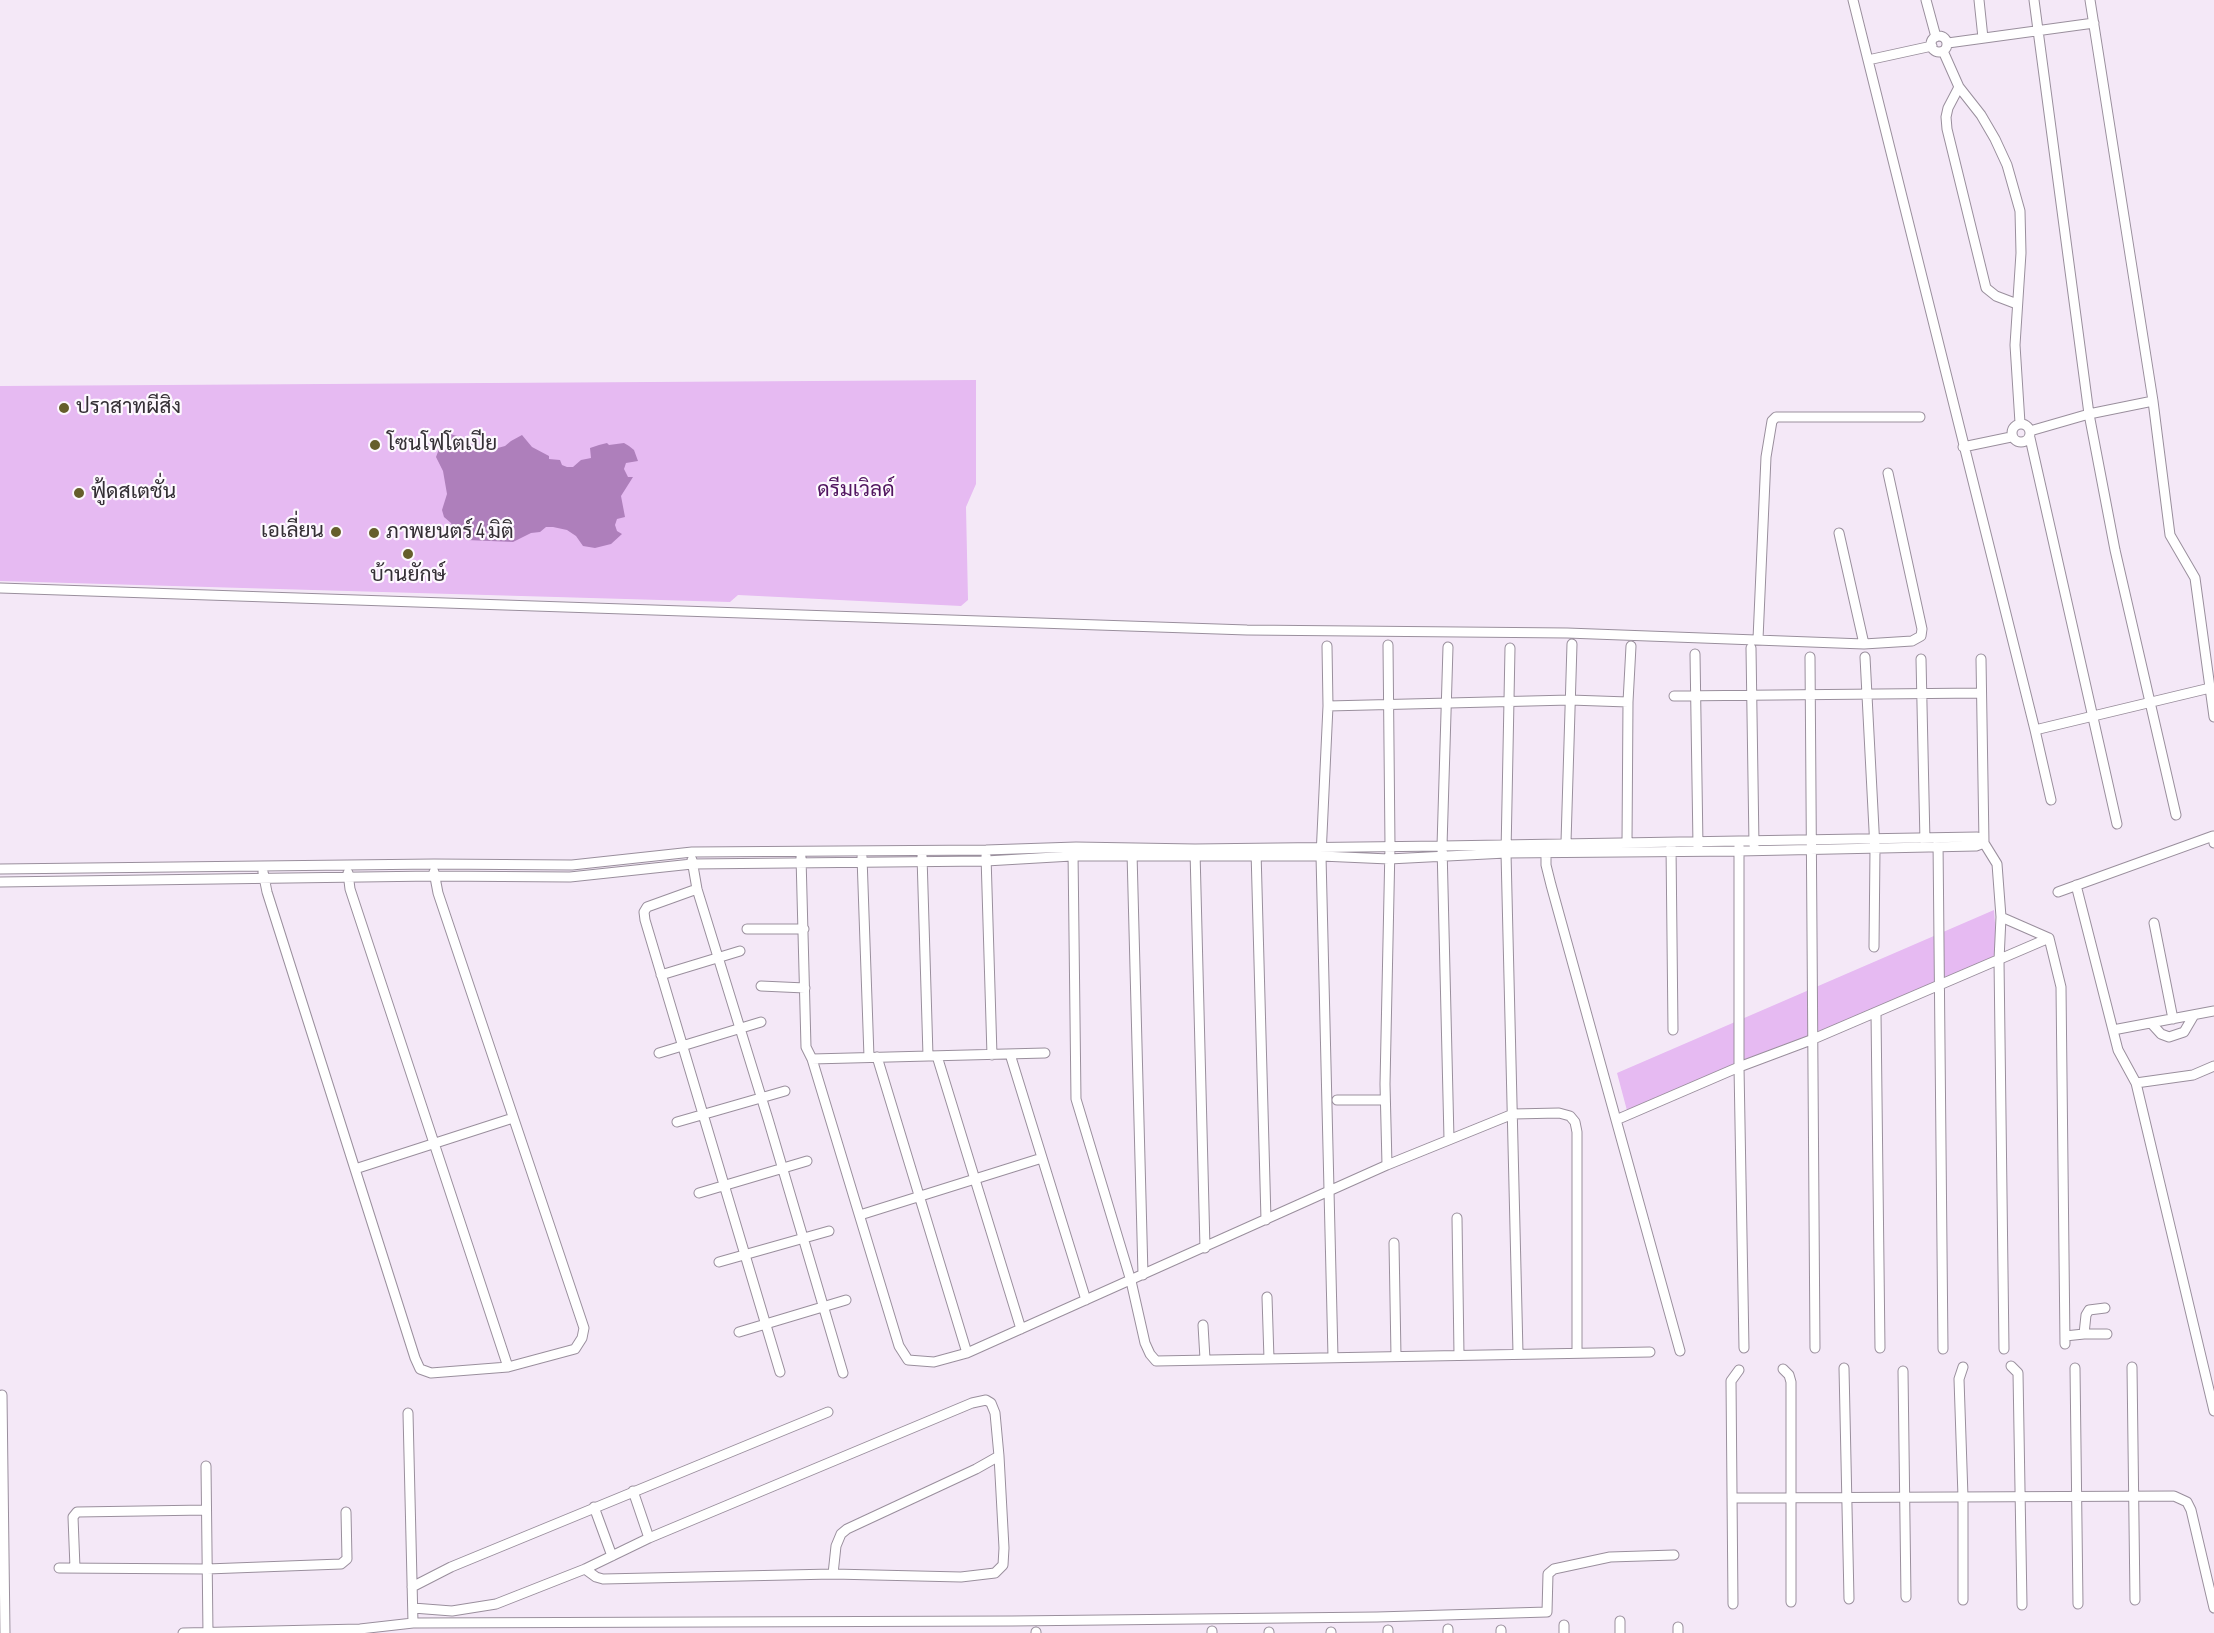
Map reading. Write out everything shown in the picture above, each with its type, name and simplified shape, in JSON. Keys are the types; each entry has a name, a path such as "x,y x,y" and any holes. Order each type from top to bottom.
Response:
{"street":[{"path":"1853,0 2035,730 2050,800"},
{"path":"1926,0 1938,52 1945,47 1983,38 2094,23"},
{"path":"1979,0 1983,38"},
{"path":"2034,0 2089,414 2115,550 2176,815"},
{"path":"2090,0 2153,401 2170,535 2194,578 2214,717"},
{"path":"1868,60 1934,41 1942,36 1959,87 1995,139 2007,165 2016,192 2022,233 2015,345 2020,423"},
{"path":"1959,87 1948,108 1947,129 1986,288 1996,296 2017,304"},
{"path":"2117,824 2030,434 2026,425 2020,423 2014,426 2012,436 2016,442 2024,443 2030,434 2089,414 2153,401"},
{"path":"1758,639 1766,457 1772,421 1776,417 1920,417"},
{"path":"1964,447 2012,436"},
{"path":"0,588 1247,630 1567,633 1864,644 1912,641 1921,636 1922,629 1888,473"},
{"path":"1839,533 1864,644"},
{"path":"1566,842 1572,644"},
{"path":"1387,1165 1385,1100 1390,846 1388,645"},
{"path":"1327,646 1328,706 1321,851 1333,1357"},
{"path":"1627,842 1628,702 1631,646"},
{"path":"1448,647 1443,851 1449,1139"},
{"path":"1510,648 1506,849 1518,1353"},
{"path":"1751,648 1754,845"},
{"path":"1695,654 1698,851"},
{"path":"1810,657 1815,1348"},
{"path":"1865,657 1875,849 1874,946"},
{"path":"1921,659 1925,847"},
{"path":"1981,659 1984,843"},
{"path":"2035,730 2210,688"},
{"path":"1674,696 1981,693"},
{"path":"1328,706 1570,700 1628,702"},
{"path":"1076,835 1074,850 1076,1099 1131,1281 1145,1343 1156,1361 1650,1352"},
{"path":"1938,836 1943,1349"},
{"path":"1546,848 1566,842 1698,840 1739,841 1754,845 1938,836 1977,837 1984,843 1997,864 2001,917 1999,960 2004,1349"},
{"path":"2058,892 2213,836 2214,843"},
{"path":"1672,841 1673,1030"},
{"path":"1739,841 1739,1067 1744,1348"},
{"path":"1811,844 1875,849 1976,846 1984,843"},
{"path":"0,869 434,864 572,865 692,852 1074,850 1195,853 1321,851 1390,846 1443,851 1546,848 1671,852 1739,851 1754,845"},
{"path":"1546,848 1546,866 1551,885 1680,1351"},
{"path":"922,850 933,1056 975,1179 1021,1329"},
{"path":"986,850 992,1055"},
{"path":"0,882 434,876 570,877 692,864 986,861 1074,850"},
{"path":"862,851 873,1057 967,1353"},
{"path":"1321,851 1389,860 1443,851"},
{"path":"692,852 697,889 783,1167 843,1373"},
{"path":"801,852 806,1047 812,1059 903,1354 908,1360 934,1362 967,1353 1387,1165 1513,1114 1559,1113 1570,1116 1575,1122 1577,1132 1577,1352"},
{"path":"1132,852 1143,1275"},
{"path":"1256,852 1266,1220"},
{"path":"1195,853 1205,1248"},
{"path":"262,866 355,1169 420,1369 431,1373 508,1367 575,1349 582,1338 584,1328 438,893 434,864"},
{"path":"348,865 350,889 508,1367"},
{"path":"188,867 188,879"},
{"path":"2076,885 2118,1050 2136,1083 2214,1411"},
{"path":"697,889 647,908 644,912 645,920 780,1372"},
{"path":"2001,917 2049,938"},
{"path":"2154,923 2173,1019"},
{"path":"747,929 804,929"},
{"path":"1616,1119 1739,1067 1811,1040 2049,938"},
{"path":"2049,938 2061,987 2065,1340 2084,1334 2107,1334"},
{"path":"661,975 740,951"},
{"path":"761,986 805,988"},
{"path":"2113,1030 2214,1011"},
{"path":"1876,1012 1880,1348"},
{"path":"2151,1023 2161,1034 2169,1037 2184,1032 2194,1015"},
{"path":"659,1053 760,1022"},
{"path":"812,1059 1045,1053"},
{"path":"1010,1054 1086,1300"},
{"path":"2136,1083 2193,1075 2214,1066"},
{"path":"677,1122 785,1091"},
{"path":"1337,1101 1385,1100"},
{"path":"355,1169 513,1118"},
{"path":"860,1215 1042,1158"},
{"path":"699,1193 807,1161"},
{"path":"1456,1218 1459,1355"},
{"path":"719,1262 829,1231"},
{"path":"1394,1242 1396,1356"},
{"path":"1267,1297 1269,1359"},
{"path":"739,1332 846,1300"},
{"path":"2084,1334 2086,1315 2089,1310 2105,1308"},
{"path":"1203,1325 1205,1359"},
{"path":"2011,1366 2018,1373 2022,1605"},
{"path":"1963,1367 1959,1379 1963,1497 1963,1600"},
{"path":"2132,1367 2135,1600"},
{"path":"1844,1368 1849,1599"},
{"path":"2075,1368 2078,1604"},
{"path":"1783,1369 1789,1375 1791,1382 1791,1602"},
{"path":"1733,1604 1731,1381 1738,1370"},
{"path":"1904,1371 1905,1597"},
{"path":"2,1395 5,1633"},
{"path":"413,1608 452,1611 496,1604 585,1569 649,1538 978,1401 986,1400 991,1403 995,1413 1004,1548 1003,1565 995,1572 961,1577 833,1574 603,1579 585,1569"},
{"path":"412,1587 451,1567 828,1412"},
{"path":"408,1413 413,1623"},
{"path":"833,1574 836,1546 841,1534 847,1529 999,1456"},
{"path":"206,1466 208,1633"},
{"path":"633,1491 649,1538"},
{"path":"1732,1498 2175,1496 2187,1502 2191,1510 2214,1608"},
{"path":"594,1507 612,1557"},
{"path":"75,1568 73,1517 77,1512 206,1510"},
{"path":"58,1568 207,1569 341,1564 347,1558 346,1512"},
{"path":"183,1633 360,1629 413,1623 1012,1621 1377,1617 1547,1612 1548,1574 1554,1569 1610,1557 1674,1555"},
{"path":"1620,1621 1620,1633"}],"green space":[{"name":"ดรีมเวิลด์","path":"976,380 976,484 966,507 968,600 961,606 738,595 730,602 0,581 0,386"},
{"path":"1994,910 1998,964 1629,1118 1617,1073"}],"shaded area":[{"path":"450,434 457,436 465,443 494,449 505,446 522,435 532,447 549,456 549,459 560,460 562,465 567,467 573,467 581,460 591,458 590,448 607,443 609,445 624,443 634,450 638,461 626,463 624,469 628,477 633,477 621,496 625,517 617,519 615,525 617,531 622,534 611,544 595,548 583,546 576,536 567,530 553,527 546,527 540,532 531,533 513,542 467,540 454,533 451,523 444,517 442,510 447,494 443,471 436,457 442,441"}],"place":[{"name":"ปราสาทผีสิง","path":"64,408"},
{"name":"โซนโฟโตเปีย","path":"375,445"},
{"name":"ฟู้ดสเตชั่น","path":"79,493"},
{"name":"เอเลี่ยน","path":"336,532"},
{"name":"ภาพยนตร์ 4 มิติ","path":"374,533"},
{"name":"บ้านยักษ์","path":"408,554"}]}
